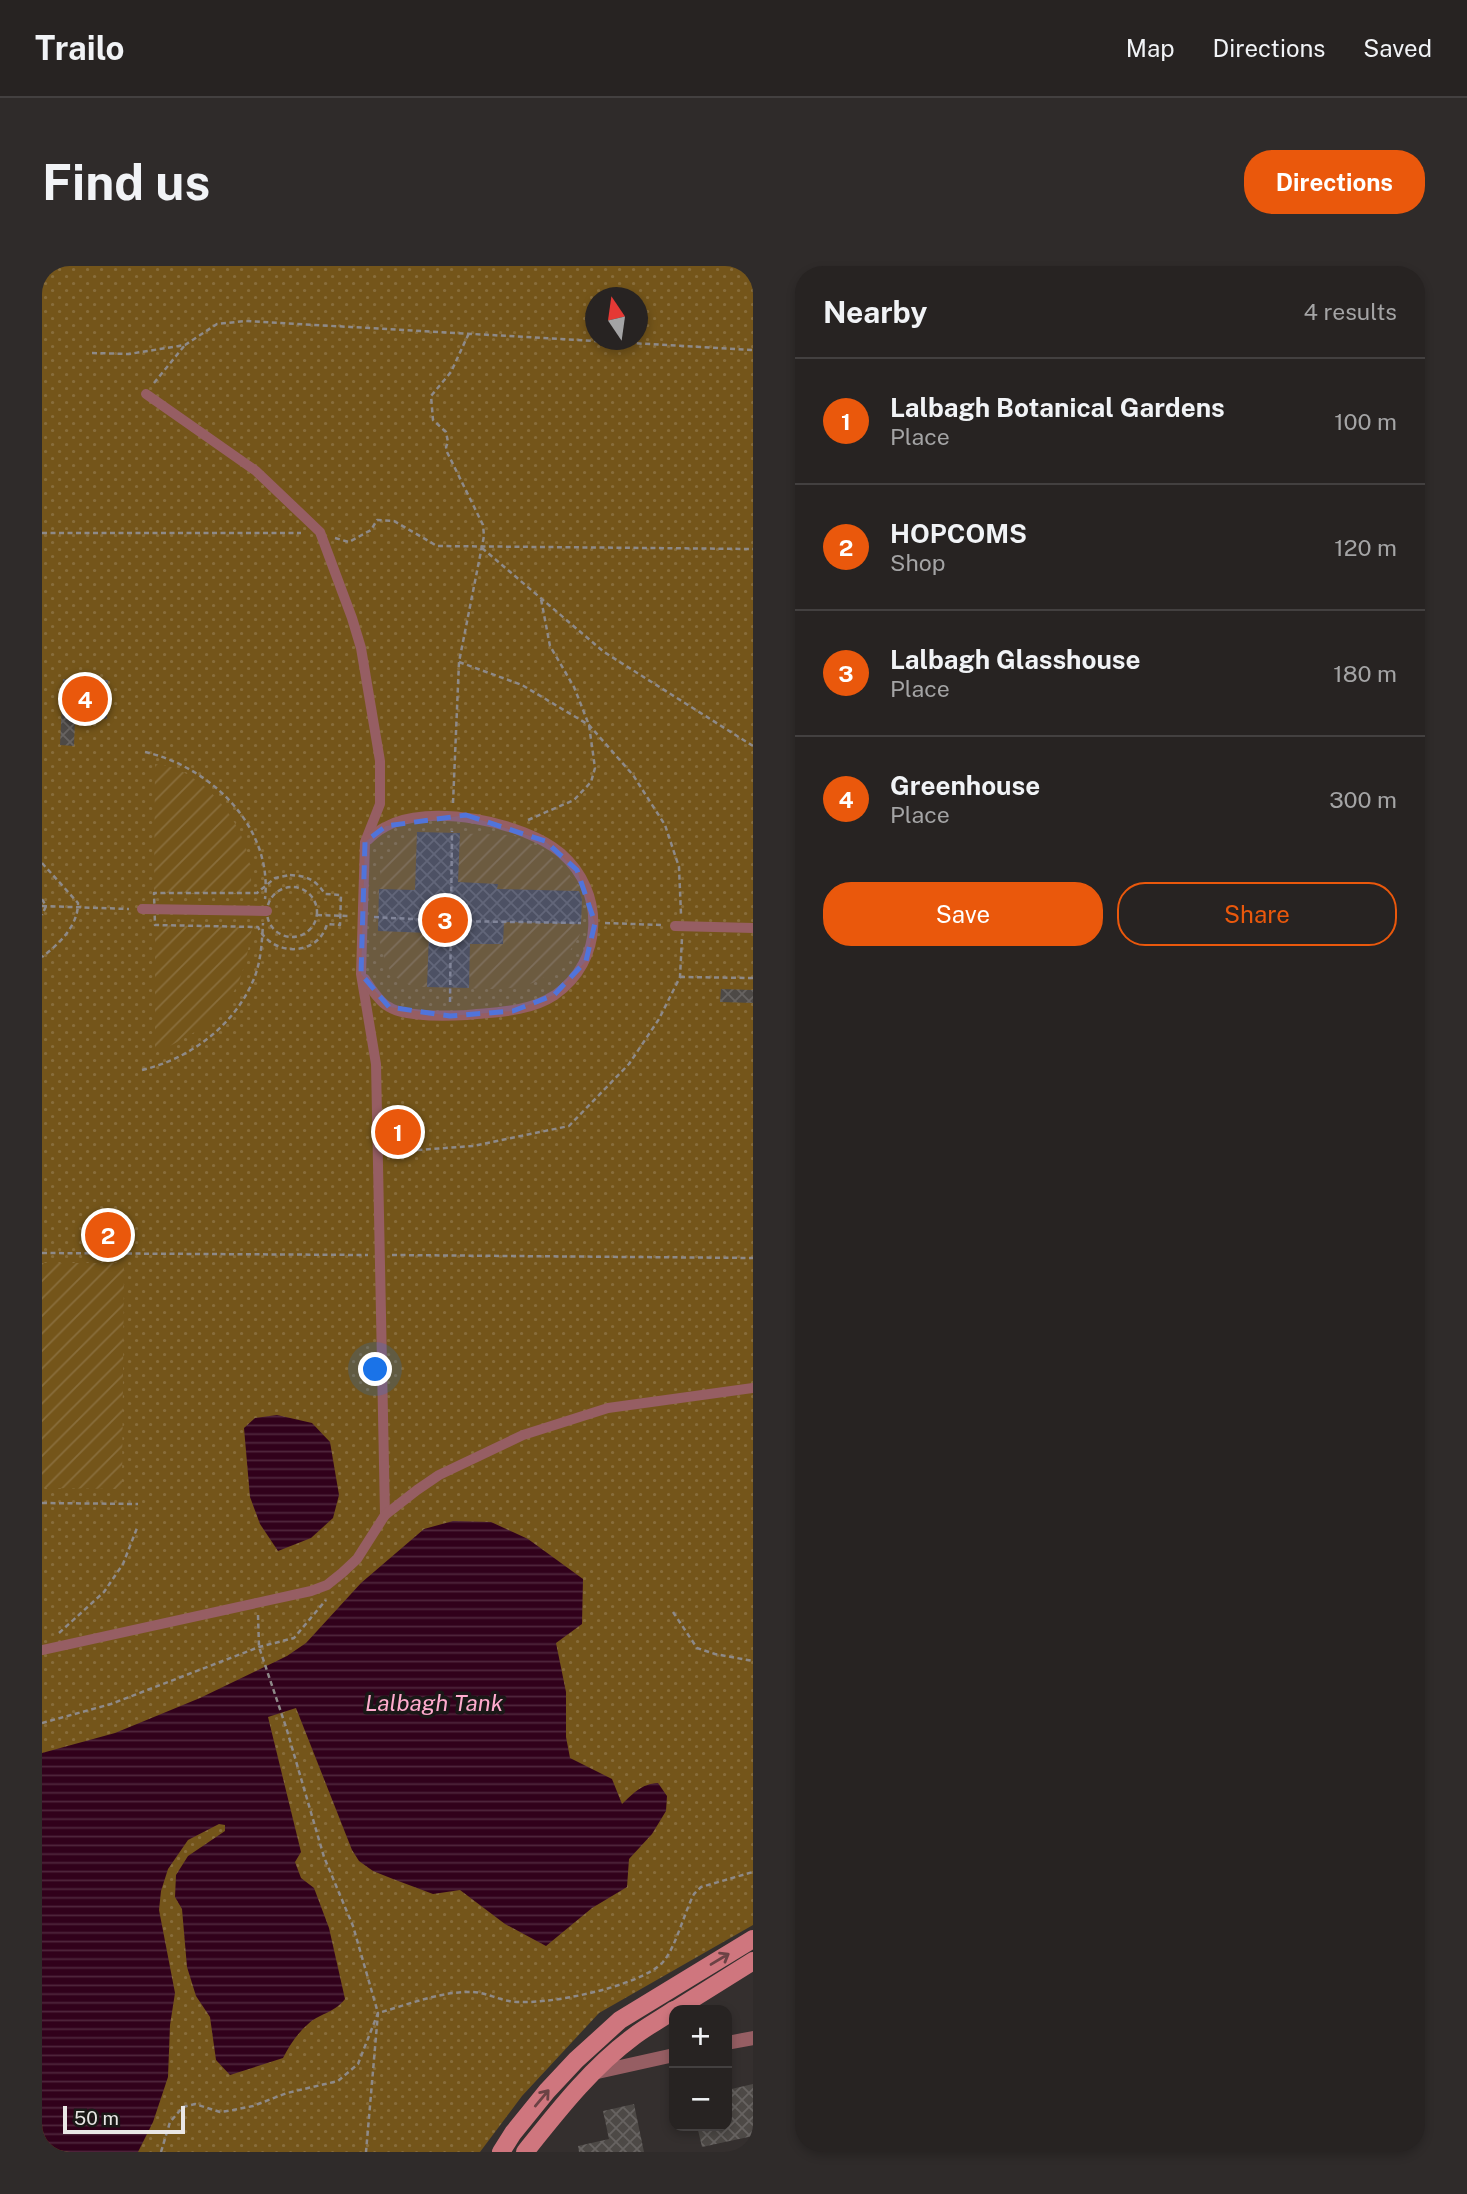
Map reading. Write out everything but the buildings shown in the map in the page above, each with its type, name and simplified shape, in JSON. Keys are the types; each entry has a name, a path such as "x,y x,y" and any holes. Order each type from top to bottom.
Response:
{"main road":[{"path":"500,2152 547,2091 611,2028 753,1939"},
{"path":"682,2005 753,1961"},
{"path":"525,2152 593,2073 634,2036 669,2013"}],"street":[{"path":"146,394 256,471 320,532 358,638 374,715 380,761 380,804 365,842 361,974 376,1064 386,1515"},
{"path":"361,974 373,992 389,1007 415,1014 450,1016 513,1011 554,995 573,979 586,961 595,923 589,895 577,870 545,841 508,827 466,815 410,819 386,826 365,842"},
{"path":"142,909 265,911"},
{"path":"675,926 753,928"},
{"path":"42,1650 311,1591 327,1585 342,1573 357,1559 386,1515 439,1475 523,1435 608,1408 753,1388"},
{"path":"732,2042 753,2038"},
{"path":"593,2073 669,2056"}],"path":[{"path":"146,394 185,345 217,324 246,321 753,349"},
{"path":"450,1016 452,815 459,662 482,548 483,525 447,452 446,432 433,420 430,396 451,372 469,333"},
{"path":"92,353 129,354 185,345"},
{"path":"42,533 320,532 349,542 371,530 377,520 394,521 437,546 753,549"},
{"path":"482,548 604,652 753,746"},
{"path":"508,827 574,800 592,782 595,768 589,725 574,687 550,646 541,599"},
{"path":"142,1070 192,1051 209,1038 245,996 256,972 262,942 266,885 256,838 238,808 181,764 145,752"},
{"path":"42,863 78,903 73,926 55,947 42,957"},
{"path":"294,887 309,893 314,899 317,915 306,933 296,937 285,936 275,930 265,911 279,890 294,887"},
{"path":"42,899 42,915"},
{"path":"44,906 142,909"},
{"path":"317,915 675,926"},
{"path":"680,977 753,978"},
{"path":"42,1253 753,1258"},
{"path":"42,1503 138,1504"},
{"path":"51,1639 104,1592 123,1564 137,1528"},
{"path":"42,1723 111,1704 259,1647 294,1638 331,1593 342,1573"},
{"path":"257,1602 259,1647 286,1727 324,1857 353,1926 377,2013 366,2152"},
{"path":"673,1612 697,1648 753,1661"},
{"path":"377,2013 443,1995 473,1992 510,2001 536,2002 631,1982 649,1974 664,1961 694,1894 701,1886 753,1872"},
{"path":"161,2152 170,2122 183,2107 195,2104 220,2112 233,2110 338,2081 358,2064 377,2013"}],"highlighted area":[{"path":"466,815 545,841 577,870 595,923 592,942 586,961 554,995 513,1011 450,1016 389,1007 361,974 365,842 386,826"}],"shaded area":[{"path":"42,266 753,266 753,1925 599,2013 522,2096 480,2152 42,2152"},
{"path":"155,764 187,774 216,797 228,812 245,844 250,864 252,893 154,893"},
{"path":"417,832 513,835 540,848 562,865 582,891 582,918 579,936 558,966 533,983 503,989 414,986 393,974 382,951 377,918 381,871 391,851"},
{"path":"155,925 252,927 242,973 224,1006 197,1031 155,1053"},
{"path":"42,1263 124,1263 122,1489 42,1488"}],"water":[{"path":"277,1415 312,1423 330,1442 339,1495 333,1518 311,1538 278,1551 260,1524 250,1497 244,1428 255,1418"},
{"name":"Lalbagh Tank","path":"453,1521 491,1522 528,1539 583,1579 582,1624 556,1643 566,1692 566,1737 570,1758 612,1779 622,1804 638,1790 652,1784 658,1783 667,1796 666,1811 652,1834 629,1859 627,1887 592,1908 546,1946 505,1924 460,1890 433,1894 373,1871 359,1861 352,1850 296,1708 268,1717 301,1852 295,1862 301,1878 314,1888 329,1928 345,1999 336,2008 307,2025 283,2058 230,2075 216,2060 210,2017 196,1996 187,1967 182,1909 175,1897 176,1875 188,1856 225,1831 225,1825 219,1824 188,1840 168,1869 161,1891 159,1910 175,1993 170,2025 168,2077 153,2122 138,2152 42,2152 42,1753 115,1733 200,1698 287,1656 306,1643 361,1583 424,1529"}],"place":[{"name":"Greenhouse","path":"85,699"},
{"name":"Lalbagh Glasshouse","path":"445,920"},
{"name":"Lalbagh Botanical Gardens","path":"398,1132"},
{"name":"HOPCOMS","path":"108,1235"}]}
